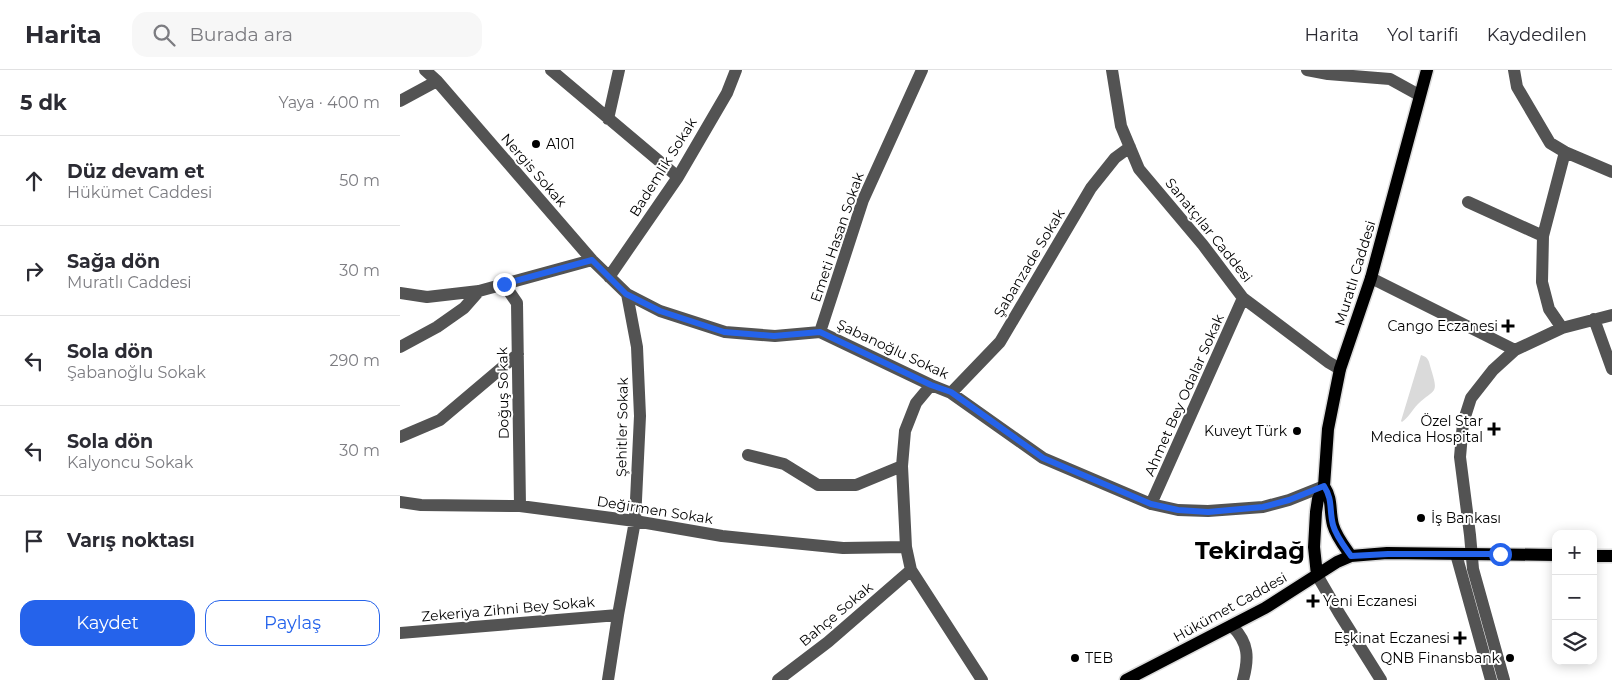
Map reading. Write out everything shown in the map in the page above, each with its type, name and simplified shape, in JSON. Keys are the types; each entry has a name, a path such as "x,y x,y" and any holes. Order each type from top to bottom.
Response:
{"main road":[{"name":"Muratlı Caddesi","path":"1317,575 1314,529 1318,499 1324,486 1328,429 1340,369 1371,278 1427,70"},
{"name":"Muratlı Caddesi","path":"1324,486 1331,500 1333,524 1338,537 1351,556"},
{"name":"Hükümet Caddesi","path":"1126,680 1265,608 1337,562 1351,556 1388,554 1552,555"},
{"path":"1597,556 1612,556"}],"street":[{"name":"Nergis Sokak","path":"425,70 439,76 592,260 609,277"},
{"path":"551,70 678,177"},
{"path":"608,119 619,70"},
{"name":"Bademlik Sokak","path":"609,277 678,177 727,93 736,70"},
{"name":"Emeti Hasan Sokak","path":"820,332 863,200 922,70"},
{"name":"Sanatçılar Caddesi","path":"1112,70 1121,126 1140,169 1244,298 1328,362 1340,369"},
{"path":"1307,70 1389,75 1419,95"},
{"path":"1514,70 1517,87 1550,143 1565,152 1612,172"},
{"path":"400,100 439,76"},
{"name":"Şabanzade Sokak","path":"951,392 1000,342 1091,188 1115,158 1130,148"},
{"path":"1562,328 1549,309 1542,282 1543,236 1565,152"},
{"path":"1468,202 1543,236"},
{"path":"400,292 427,297 479,291 592,260"},
{"name":"Şabanoğlu Sokak","path":"609,277 626,294 660,311 724,332 774,336 820,332 931,385 951,392 1043,458 1151,504 1178,510 1208,512 1263,507 1289,500 1324,486"},
{"path":"1371,278 1515,350"},
{"name":"Doğuş Sokak","path":"504,284 517,303 520,506"},
{"path":"400,347 438,327 464,308 479,291"},
{"name":"Şehitler Sokak","path":"608,680 635,521 640,416 637,347 626,294"},
{"name":"Ahmet Bey Odalar Sokak","path":"1151,504 1244,298"},
{"path":"1504,680 1473,569 1460,457 1464,423 1472,398 1492,370 1515,350 1562,328 1612,315"},
{"path":"1594,319 1612,369"},
{"path":"400,437 440,420 518,354"},
{"path":"931,385 916,403 905,431 902,466 906,547 911,570 982,680"},
{"path":"748,454 784,464 818,484 856,485 902,466"},
{"name":"Değirmen Sokak","path":"400,502 421,505 520,506 635,521 722,536 843,548 906,547"},
{"path":"1456,554 1491,680"},
{"name":"Bahçe Sokak","path":"778,680 828,642 911,570"},
{"path":"1317,575 1338,613 1381,680"},
{"name":"Zekeriya Zihni Bey Sokak","path":"400,633 618,615"},
{"path":"1232,626 1244,642 1247,657 1243,680"}],"shaded area":[{"path":"1421,355 1426,357 1429,362 1435,387 1432,393 1418,404 1402,422 1401,421"}],"place":[{"name":"A101","path":"536,144"},
{"name":"Cango Eczanesi","path":"1508,326"},
{"name":"Özel Star Medica Hospital","path":"1494,429"},
{"name":"Kuveyt Türk","path":"1297,431"},
{"name":"İş Bankası","path":"1421,518"},
{"name":"Yeni Eczanesi","path":"1313,601"},
{"name":"Eşkinat Eczanesi","path":"1460,638"},
{"name":"TEB","path":"1075,658"},
{"name":"QNB Finansbank","path":"1510,658"}],"district":[{"name":"Tekirdağ","path":"1250,550"}],"route":[{"path":"504,284 592,260 626,294 660,311 724,332 774,336 820,332 931,385 951,392 1043,458 1151,504 1178,510 1208,512 1263,507 1289,500 1324,486 1331,500 1333,524 1338,537 1351,556 1388,554 1500,554"}]}
